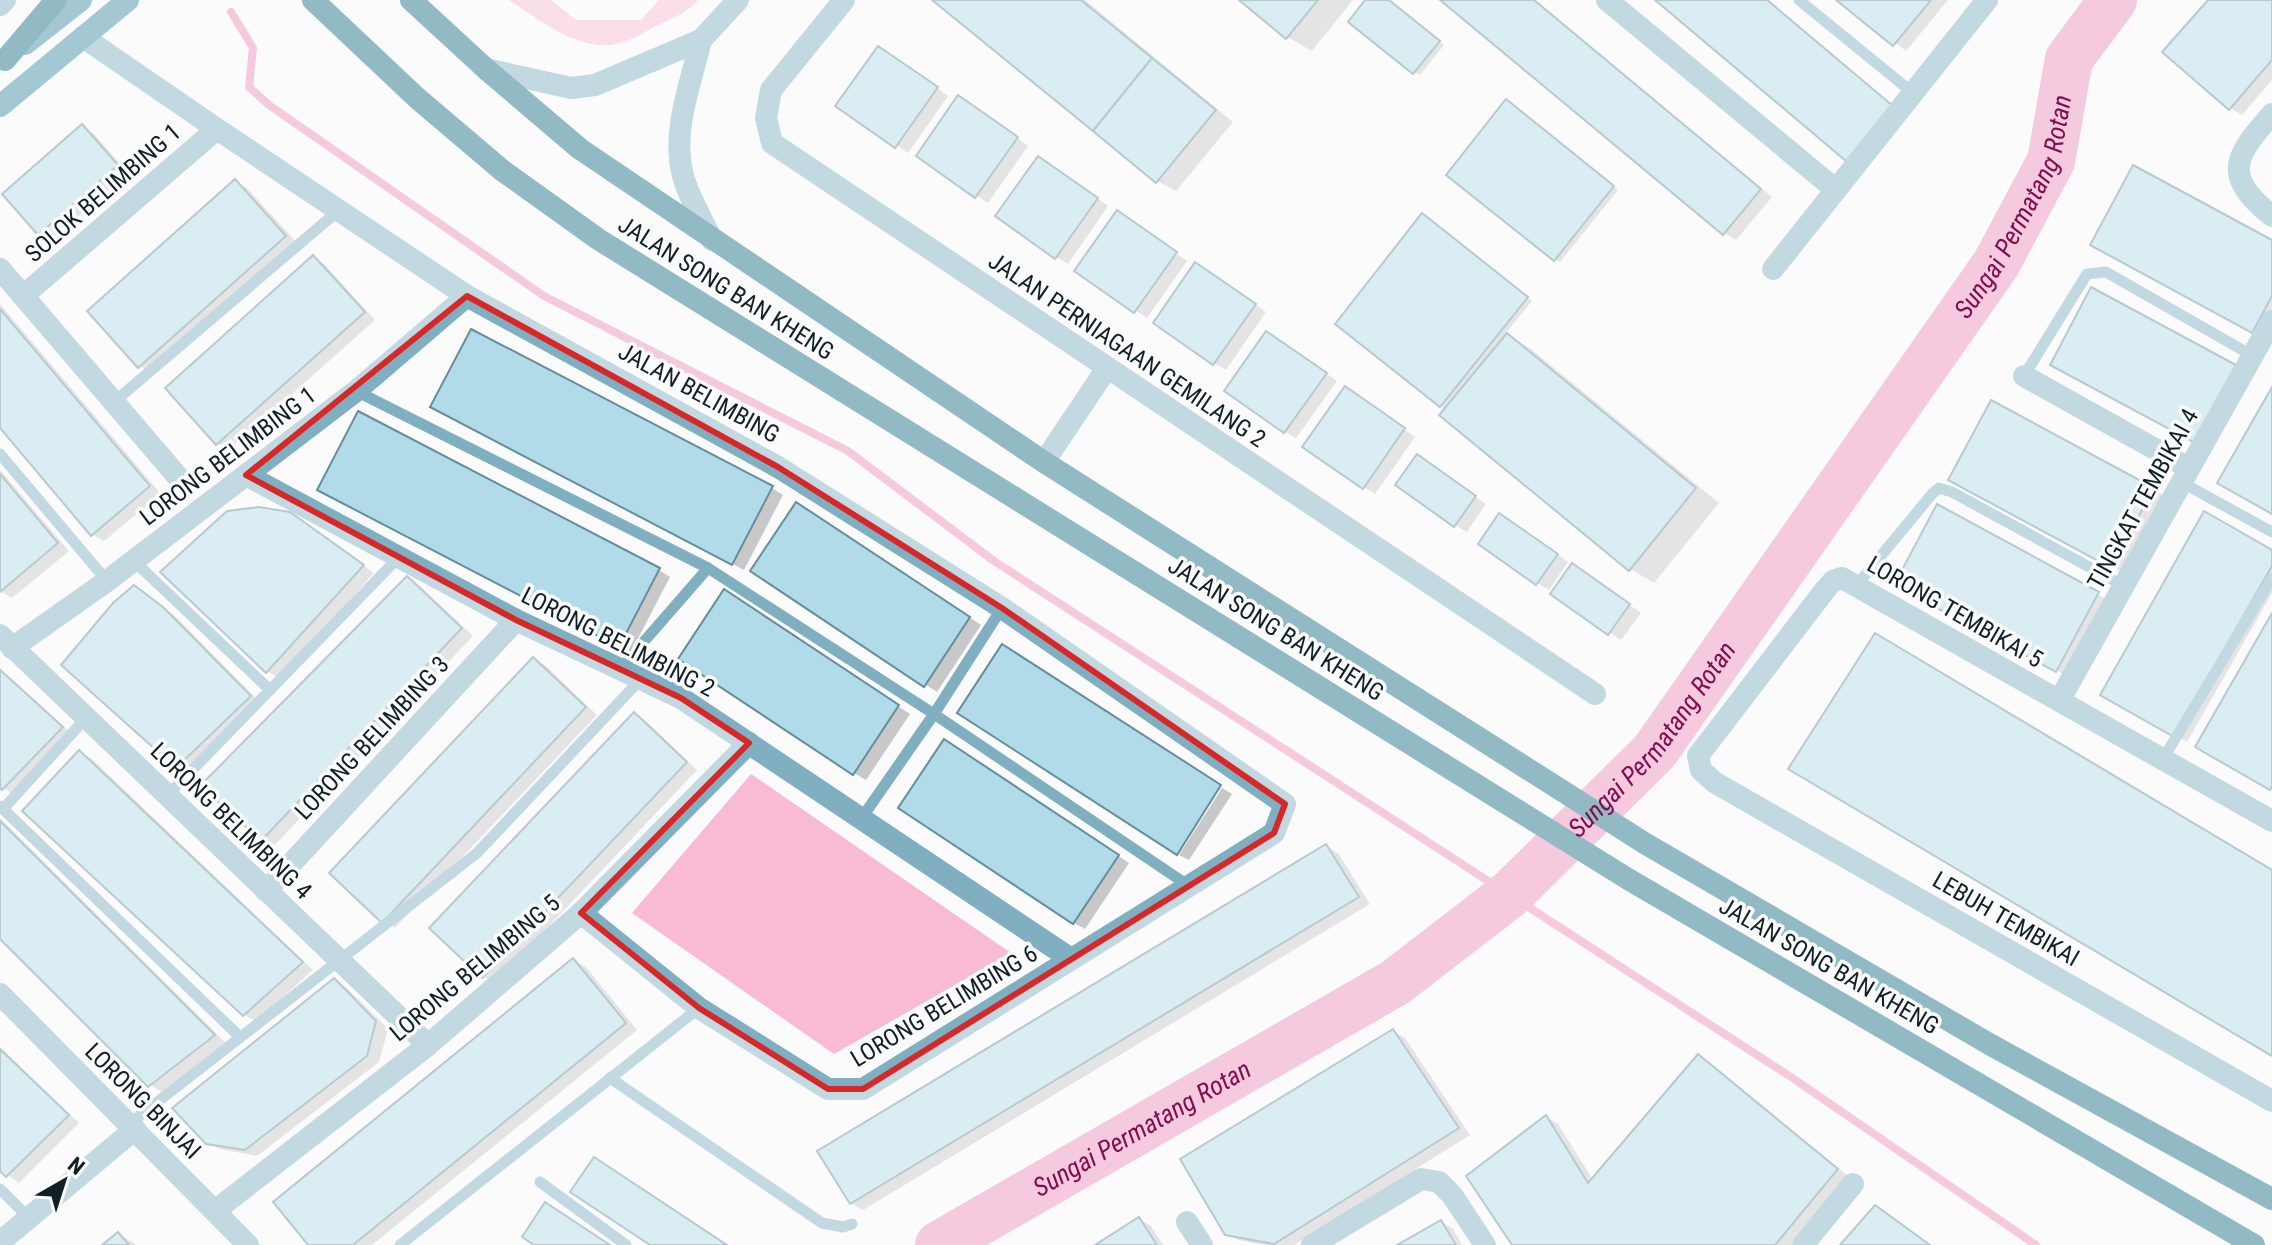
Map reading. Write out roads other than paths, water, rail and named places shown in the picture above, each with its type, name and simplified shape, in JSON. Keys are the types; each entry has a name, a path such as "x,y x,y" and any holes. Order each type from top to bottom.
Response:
{"main road":[{"path":"3,62 56,0"},
{"path":"3,62 81,0"},
{"path":"0,106 128,0"},
{"name":"JALAN SONG BAN KHENG","path":"411,0 580,149 1044,462 1646,844 2005,1052 2272,1199"},
{"name":"JALAN SONG BAN KHENG","path":"312,1 417,98 503,171 598,239 1628,879 2254,1245"}],"street":[{"path":"0,5 5,0"},
{"path":"486,69 571,88 595,85 701,40 738,0"},
{"name":"JALAN PERNIAGAAN GEMILANG 2","path":"844,0 771,90 766,118 772,143 1595,694"},
{"path":"1607,0 1836,190"},
{"path":"1773,269 1987,0"},
{"name":"JALAN BELIMBING","path":"83,37 467,296 778,467 1002,608 1285,804"},
{"path":"701,40 680,129 679,152 683,178 712,240"},
{"path":"2272,114 2243,147 2238,167 2244,185 2254,200 2272,216"},
{"name":"SOLOK BELIMBING 1","path":"23,296 217,129"},
{"path":"0,269 178,477"},
{"name":"LORONG BELIMBING 1","path":"6,642 107,581 134,561 356,391 467,296"},
{"name":"TINGKAT TEMBIKAI 4","path":"2059,701 2272,321"},
{"path":"1044,462 1107,368"},
{"path":"2024,376 2185,475"},
{"name":"LORONG BELIMBING 2","path":"246,475 516,620 681,698 1071,959"},
{"name":"LORONG TEMBIKAI 5","path":"1714,782 1701,770 1698,756 1825,590 1833,581 1842,578 2272,821"},
{"name":"LORONG BELIMBING 3","path":"266,891 516,620"},
{"name":"LORONG BELIMBING 4","path":"6,642 428,1045"},
{"name":"LORONG BELIMBING 5","path":"216,1210 428,1045 581,913 749,743"},
{"name":"LEBUH TEMBIKAI","path":"1714,782 2272,1101"},
{"name":"LORONG BELIMBING 6","path":"581,913 699,1008 828,1089 863,1089 1274,833 1285,804"},
{"name":"LORONG BINJAI","path":"0,994 248,1245"},
{"path":"0,1242 132,1127"},
{"path":"1312,1245 1421,1179 1439,1182 1452,1195 1485,1245"},
{"path":"1803,1245 1853,1184"},
{"path":"1187,1222 1202,1245"}],"lane":[{"path":"1799,0 1913,93"},
{"path":"114,402 338,211"},
{"path":"2024,376 2087,274 2106,272 2253,356"},
{"path":"356,391 708,568 934,714 1189,886"},
{"path":"0,454 107,581"},
{"path":"2185,475 2272,532"},
{"path":"1856,586 1939,488 1952,492 2124,586"},
{"path":"167,796 399,557"},
{"path":"134,561 270,690"},
{"path":"620,669 708,568"},
{"path":"2163,759 2272,578"},
{"path":"861,819 1002,608"},
{"path":"132,1127 338,959 477,853 641,679"},
{"path":"86,718 2,807 240,1037"},
{"path":"400,1245 699,1008"},
{"path":"610,1078 822,1223 843,1227 852,1224"},
{"path":"540,1182 626,1245"},
{"path":"0,1189 29,1218"}],"waterway":[{"name":"Sungai Permatang Rotan","path":"939,1245 1396,982 1510,894 1654,752 1996,264 2051,161 2069,59 2113,0"},
{"path":"231,12 253,48 249,87 269,105 544,296 848,451 994,561 1791,1077 2036,1245"}]}
